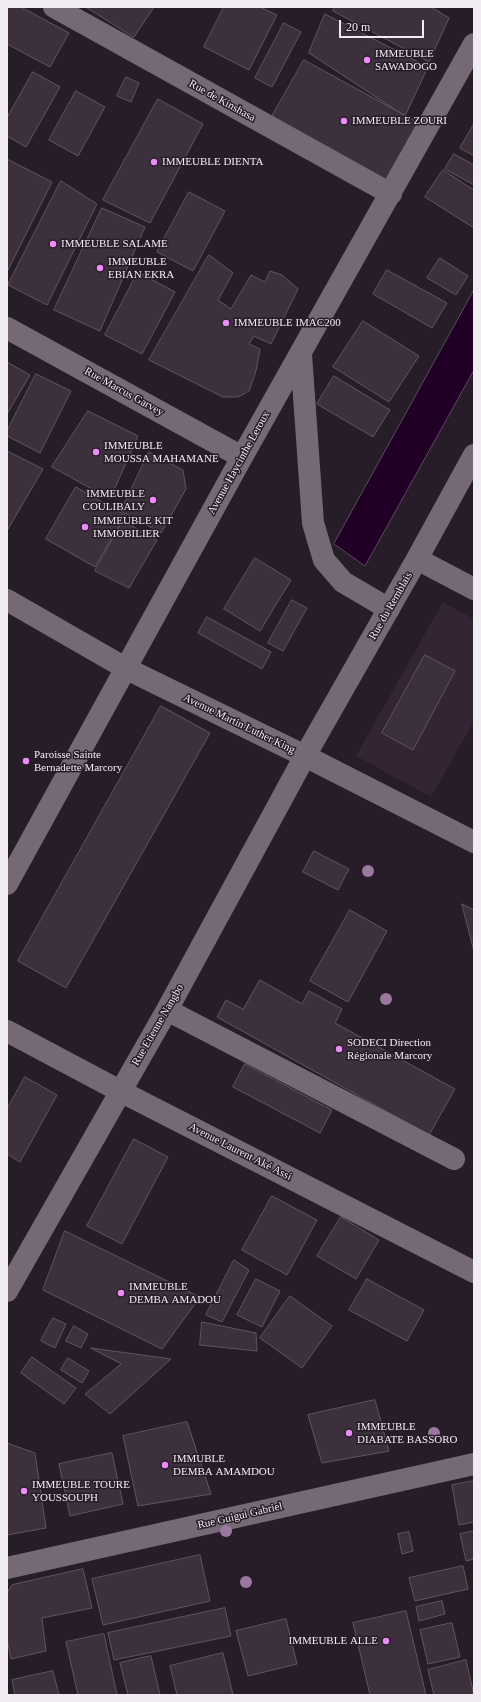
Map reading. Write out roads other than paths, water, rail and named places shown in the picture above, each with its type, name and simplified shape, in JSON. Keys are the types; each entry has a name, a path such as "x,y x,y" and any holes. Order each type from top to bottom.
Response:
{"street":[{"name":"Rue de Kinshasa","path":"54,7 391,194"},
{"name":"Avenue Haycinthe Leroux","path":"7,884 127,669 242,457 474,44"},
{"name":"Rue Marcus Garvey","path":"7,328 242,457"},
{"path":"301,354 313,523 324,560 343,582 389,609"},
{"name":"Rue du Remblais","path":"305,756 418,559 474,455"},
{"path":"418,559 474,589"},
{"name":"Avenue Martin Luther King","path":"7,600 127,669 305,756 474,842"},
{"name":"Rue Etienne Nangbo","path":"7,1291 167,1010 305,756"},
{"path":"167,1010 454,1159"},
{"name":"Avenue Laurent Aké Assi","path":"7,1031 120,1091 474,1272"},
{"name":"Rue Guigui Gabriel","path":"7,1568 474,1464"}],"place":[{"name":"IMMEUBLE SAWADOGO","path":"367,60"},
{"name":"IMMEUBLE ZOURI","path":"344,121"},
{"name":"IMMEUBLE DIENTA","path":"154,162"},
{"name":"IMMEUBLE SALAME","path":"53,244"},
{"name":"IMMEUBLE EBIAN EKRA","path":"100,268"},
{"name":"IMMEUBLE IMAC200","path":"226,323"},
{"name":"IMMEUBLE MOUSSA MAHAMANE","path":"96,452"},
{"name":"IMMEUBLE COULIBALY","path":"153,500"},
{"name":"IMMEUBLE KIT IMMOBILIER","path":"85,527"},
{"name":"Paroisse Sainte Bernadette Marcory","path":"26,761"},
{"name":"SODECI Direction Régionale Marcory","path":"339,1049"},
{"name":"IMMEUBLE DEMBA AMADOU","path":"121,1293"},
{"name":"IMMEUBLE DIABATE BASSORO","path":"349,1433"},
{"name":"IMMUBLE DEMBA AMAMDOU","path":"165,1465"},
{"name":"IMMEUBLE TOURE YOUSSOUPH","path":"24,1491"},
{"name":"IMMEUBLE ALLE","path":"386,1641"}]}
